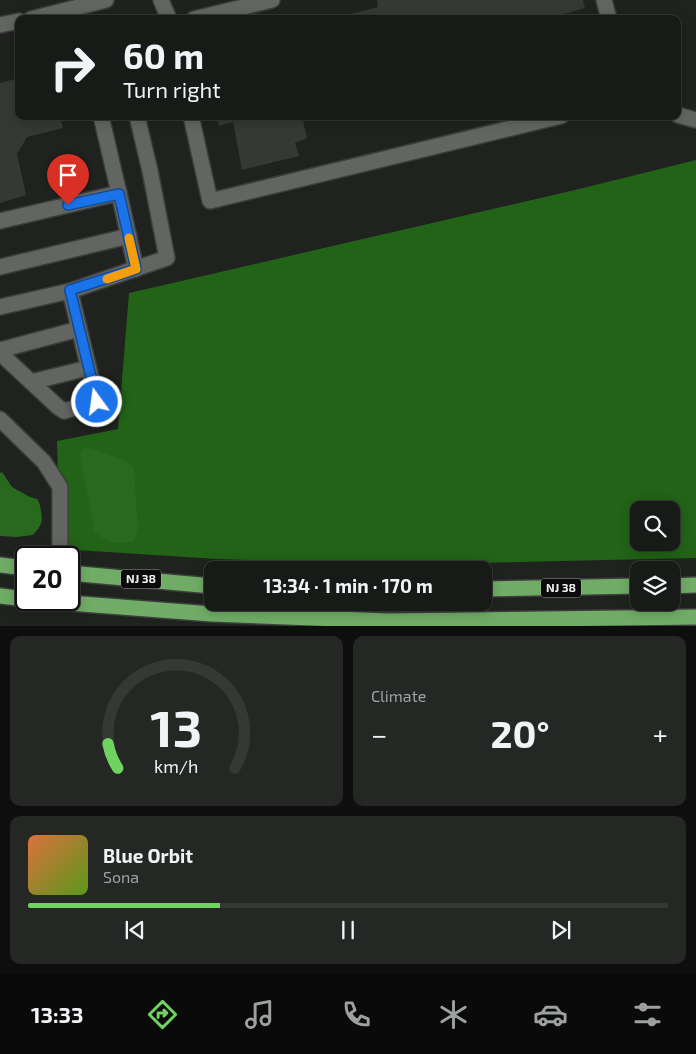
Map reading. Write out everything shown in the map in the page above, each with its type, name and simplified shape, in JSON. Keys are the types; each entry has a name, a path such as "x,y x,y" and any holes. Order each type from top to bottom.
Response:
{"highway":[{"path":"0,565 15,567"},
{"name":"NJ 38","path":"80,574 204,585"},
{"path":"680,586 696,585"},
{"name":"NJ 38","path":"492,589 630,586"},
{"path":"0,596 15,598"},
{"name":"NJ 38","path":"80,604 212,614 388,621 696,616"}],"street":[{"path":"48,15 106,0"},
{"path":"161,0 167,15"},
{"path":"210,15 272,0"},
{"path":"604,0 608,15"},
{"path":"0,25 15,22"},
{"path":"681,116 696,120"},
{"path":"102,120 136,269"},
{"path":"0,307 70,290 168,258 137,120"},
{"path":"192,120 210,201 544,120"},
{"path":"0,221 119,194"},
{"path":"0,267 129,236"},
{"path":"70,290 97,402 64,411 30,382 0,351 79,329"},
{"path":"30,382 88,368"},
{"path":"0,419 44,462 60,487 60,546"}],"shaded area":[{"path":"696,160 696,558 492,563 492,561 275,561 80,550 80,546 60,546 57,441 118,429 129,293 575,190"},
{"path":"84,447 110,455 134,467 138,530 134,541 129,543 112,542 101,537 93,530 80,457"},
{"path":"2,472 12,487 37,499 39,502 42,519 40,526 33,535 0,536 0,473"}],"building":[{"path":"377,0 583,0 585,8 560,15 347,15 378,7"},
{"path":"15,79 15,120 61,120 63,128 27,137 17,154 26,195 0,203 0,83"},
{"path":"218,120 303,120 307,138 295,143 299,156 242,170 233,122 219,126"}],"slow traffic":[{"path":"107,279 136,269 129,238"}],"route":[{"path":"68,205 119,194 136,269 70,290 97,402"}]}
